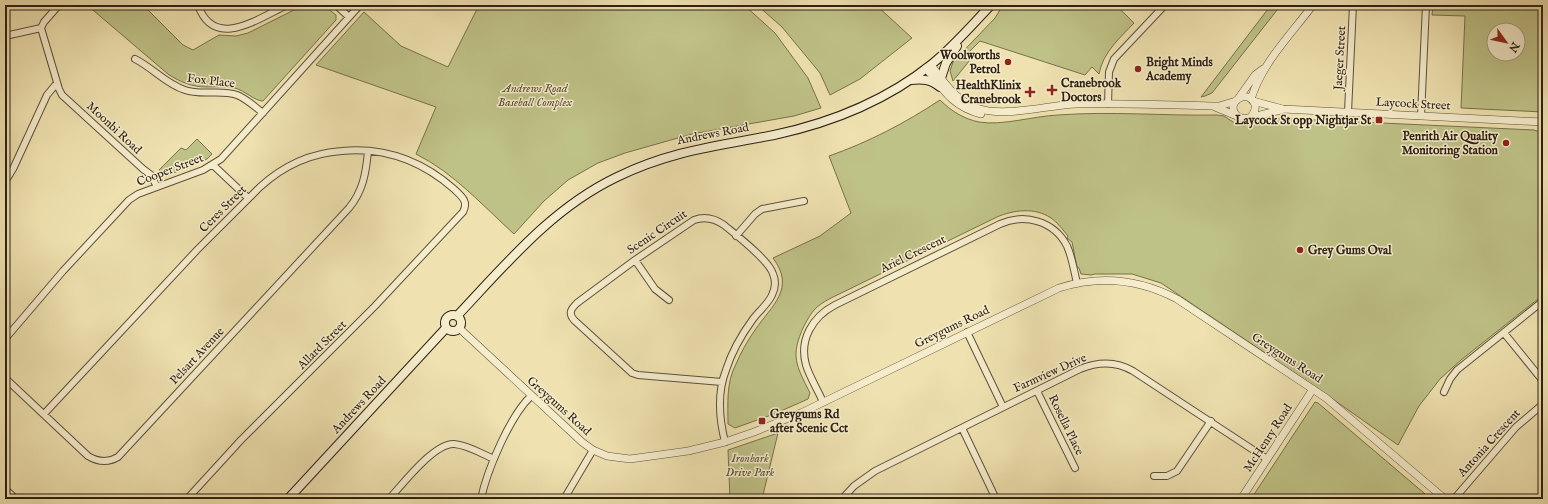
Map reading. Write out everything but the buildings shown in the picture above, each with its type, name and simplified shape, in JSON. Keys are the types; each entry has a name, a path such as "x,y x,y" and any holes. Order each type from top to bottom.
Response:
{"main road":[{"name":"Andrews Road","path":"288,499 446,328 444,323 448,316 452,314 457,316 535,233 576,201 612,180 642,166 676,154 802,128 834,118 875,100 910,80 928,67 964,35 991,5"},
{"path":"941,78 946,63 964,35"},
{"path":"910,80 927,79 940,87"},
{"path":"446,328 453,331 459,328 461,323 457,316"}],"street":[{"path":"5,36 41,28 44,22 59,5"},
{"path":"198,5 202,14 211,24 219,28 230,30 239,28 287,5"},
{"path":"336,5 349,17"},
{"name":"Cooper Street","path":"5,339 63,270 121,207 138,194 203,170 221,159 360,5"},
{"path":"1108,104 1108,72 1114,59 1165,5"},
{"path":"1211,106 1244,119 1249,118 1255,111 1252,100 1254,88 1265,68 1314,5"},
{"name":"Jaeger Street","path":"1348,112 1353,5"},
{"path":"1420,116 1426,5"},
{"name":"Moonbi Road","path":"41,28 60,92 142,169 152,175 157,187"},
{"name":"Fox Place","path":"135,59 178,88 195,93 223,92 237,95 247,100 262,113"},
{"path":"928,67 941,78 953,93 969,105 982,110 1003,112"},
{"path":"928,67 940,87 954,102 972,111 992,114 1054,105 1108,104 1211,106 1226,104 1246,97 1252,100"},
{"path":"1238,117 1233,110 1234,105 1255,75 1265,68"},
{"path":"5,182 13,169 47,96 57,83"},
{"name":"Laycock Street","path":"1252,100 1283,109 1543,122"},
{"name":"Laycock Street","path":"1249,118 1283,109"},
{"name":"Ceres Street","path":"44,414 197,250 248,198 271,178 287,167 306,159 341,151 368,151 393,155 422,166 445,182 463,198 465,202"},
{"name":"Pelsart Avenue","path":"5,378 92,458 100,461 106,461 118,457 349,208 357,198 362,186 366,172 368,151"},
{"path":"213,165 248,198"},
{"path":"736,236 754,214 762,209 804,201"},
{"name":"Allard Street","path":"187,499 247,435 375,306 463,212 466,207 465,202"},
{"name":"Scenic Circuit","path":"722,382 633,373 567,312 635,260 691,222 700,218 710,218 718,221 769,266 774,275 775,287 770,298 752,320 738,342 722,382 720,413 725,442"},
{"name":"Ariel Crescent","path":"823,402 808,371 804,356 806,336 810,327 818,316 835,305 1000,224 1015,219 1030,219 1042,223 1054,230 1064,241 1069,251 1077,283"},
{"path":"635,260 657,291 669,300"},
{"name":"Greygums Road","path":"459,328 531,396 593,450 611,457 630,459 688,451 725,442 781,421 823,402 1046,293 1077,283 1104,280 1122,281 1166,293 1187,305 1313,389 1336,406 1445,499"},
{"path":"1444,392 1454,373 1543,301"},
{"path":"967,332 1003,407"},
{"path":"1504,333 1543,381"},
{"name":"Farmview Drive","path":"842,499 854,486 871,473 1084,368 1098,364 1116,364 1133,370 1268,458"},
{"name":"McHenry Road","path":"1241,499 1313,389"},
{"name":"Rosella Place","path":"1037,391 1075,468"},
{"path":"481,499 485,482 494,459 514,420 523,405 531,396"},
{"name":"Antonia Crescent","path":"1454,499 1511,432 1543,404"},
{"path":"1154,476 1167,476 1177,471 1211,421"},
{"path":"962,428 996,499"},
{"path":"447,437 448,444"},
{"path":"389,499 429,456 437,449 448,444 462,446 494,459"},
{"path":"564,499 593,450"},
{"path":"5,489 16,499"}],"green space":[{"path":"87,5 143,5 183,45 193,50 219,35 236,36 248,33 304,5 323,5 336,15 336,20 263,101 260,101 235,88 207,87 186,84 168,74"},
{"name":"Andrews Road Baseball Complex","path":"479,5 744,5 775,33 808,78 821,108 794,116 692,134 625,153 598,163 568,180 544,201 514,234 443,170 416,154 436,107 316,65 364,12 401,46 448,67"},
{"path":"757,5 876,5 912,38 860,79 830,95 820,73 782,27"},
{"path":"1003,5 1059,5 1062,8 1066,5 1116,5 1134,23 1108,52 1099,74 1092,67 1085,75 980,41 966,55 970,60 953,81 950,71 953,62 995,18"},
{"path":"1271,5 1281,5 1212,93 1201,97"},
{"path":"1433,5 1543,5 1543,112 1461,108 1465,16 1432,15"},
{"path":"940,100 963,117 973,121 988,123 1078,114 1217,115 1224,116 1233,122 1244,126 1261,120 1273,118 1534,130 1543,133 1543,295 1461,360 1440,379 1419,406 1398,445 1317,388 1161,283 1132,274 1081,274 1079,268 1077,267 1072,242 1051,218 1038,212 1017,211 997,217 820,304 814,310 804,326 797,345 796,360 801,375 810,393 808,399 774,414 735,428 728,424 728,393 733,371 747,342 774,304 782,288 780,269 773,258 820,236 851,213 829,156 858,145 886,131"},
{"path":"197,139 212,154 207,159 166,176 159,170 181,148 186,150"},
{"path":"1315,402 1318,403 1431,499 1251,499"},
{"name":"Ironbark Drive Park","path":"778,433 762,499 730,499 728,450"}],"place":[{"name":"Woolworths Petrol","path":"1008,62"},
{"name":"Bright Minds Academy","path":"1138,69"},
{"name":"Cranebrook Doctors","path":"1052,90"},
{"name":"HealthKlinix Cranebrook","path":"1030,92"},
{"name":"Laycock St opp Nightjar St","path":"1379,120"},
{"name":"Penrith Air Quality Monitoring Station","path":"1506,143"},
{"name":"Grey Gums Oval","path":"1300,250"},
{"name":"Greygums Rd after Scenic Cct","path":"762,421"}]}
